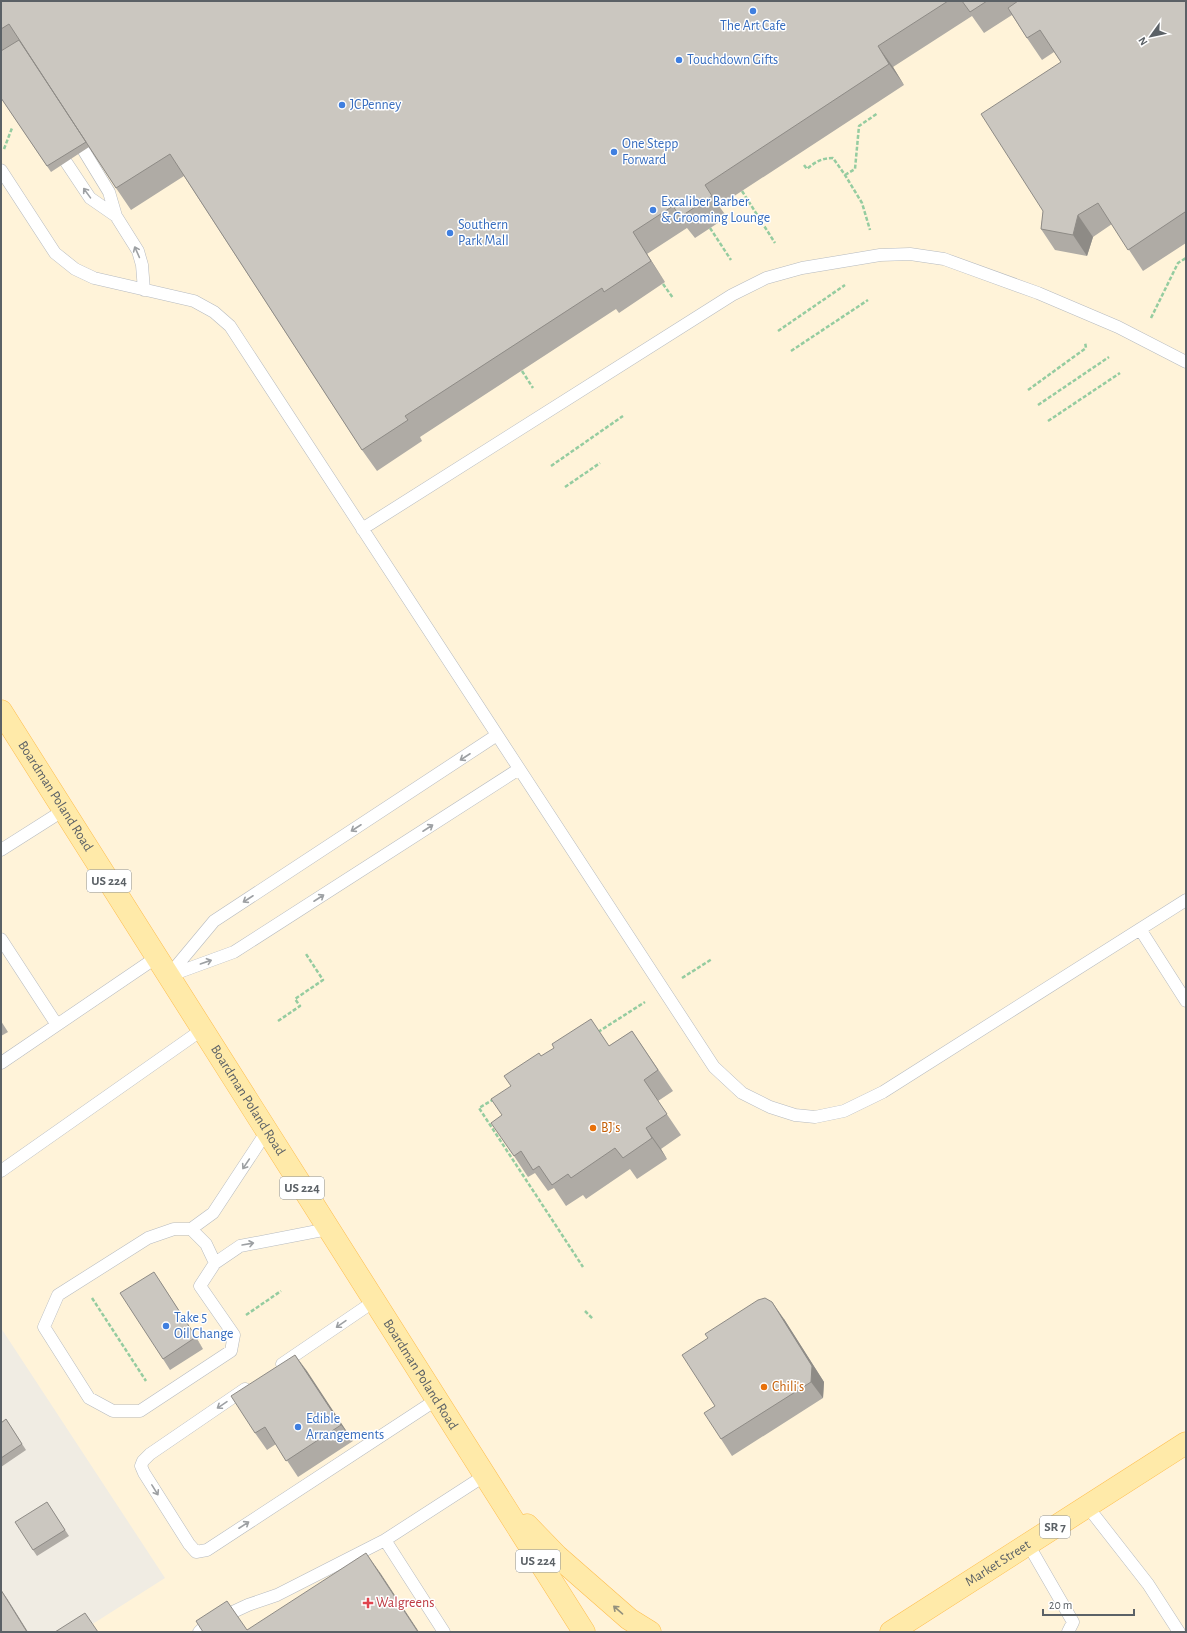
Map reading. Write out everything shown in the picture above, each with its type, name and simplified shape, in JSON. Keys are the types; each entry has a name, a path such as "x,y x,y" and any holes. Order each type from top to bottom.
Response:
{"main road":[{"name":"Boardman Poland Road","path":"1,711 203,1029 373,1302 584,1632"},
{"name":"Market Street","path":"891,1632 1186,1443"},
{"path":"488,1483 557,1556 629,1620 650,1632"}],"lane":[{"path":"84,151 109,192 116,216 138,251 142,265 144,290"},
{"path":"66,162 90,198 116,216"},
{"path":"1,170 55,253 75,269 94,278 194,301 214,312 230,326 714,1068 742,1093 770,1107 795,1115 815,1117 844,1111 884,1092 1186,900"},
{"path":"362,529 732,295 766,278 802,268 880,255 910,254 944,259 1038,293 1118,328 1186,362"},
{"path":"169,975 214,921 497,735"},
{"path":"169,975 234,952 520,769"},
{"path":"1,850 64,810"},
{"path":"1140,929 1186,1000"},
{"path":"1,939 58,1025"},
{"path":"1,1063 157,956"},
{"path":"1,1170 203,1029"},
{"path":"267,1132 213,1213 191,1229 174,1229 148,1238 58,1295 44,1327 90,1398 113,1411 140,1411 231,1351 234,1335 200,1286 215,1263 240,1246 328,1228"},
{"path":"191,1229 206,1244 215,1263"},
{"path":"275,1369 373,1302"},
{"path":"255,1382 150,1454 143,1461 141,1466 189,1544 196,1552 207,1550 436,1400"},
{"path":"199,1632 207,1624 248,1605 277,1595 385,1540 488,1483"},
{"path":"1087,1506 1180,1627"},
{"path":"385,1540 444,1632"},
{"path":"1028,1544 1073,1622 1068,1632"},
{"path":"342,1574 352,1557"}],"path":[{"path":"845,175 855,169 859,126 878,113"},
{"path":"1,155 12,128"},
{"path":"804,165 806,168 817,161 826,158 833,158 862,203 870,230"},
{"path":"742,191 775,243"},
{"path":"710,228 731,260"},
{"path":"1151,318 1178,263 1186,258"},
{"path":"778,331 848,282"},
{"path":"663,284 672,298"},
{"path":"791,351 868,300"},
{"path":"1028,390 1086,348 1085,342"},
{"path":"1038,405 1109,357"},
{"path":"522,371 533,388"},
{"path":"1048,421 1120,374"},
{"path":"551,466 623,416"},
{"path":"565,486 600,462"},
{"path":"278,1021 300,1006 295,999 324,980 306,954"},
{"path":"598,1032 712,959"},
{"path":"499,1096 479,1108 517,1163 583,1267"},
{"path":"81,1280 158,1400"},
{"path":"228,1327 282,1291"},
{"path":"585,1311 593,1319"}],"shaded area":[{"name":"Southern Park Mall","path":"1,1 1186,1 1186,1632 80,1632 165,1578 1,1328"}],"building":[{"name":"Southern Park Mall","path":"1,1 948,1 878,46 889,64 705,185 712,196 680,217 673,206 633,232 651,261 604,292 602,288 405,416 408,420 362,450 170,154 116,188 9,24 1,29"},
{"path":"962,1 987,1 970,12"},
{"path":"1018,1 1186,1 1186,214 1185,212 1128,250 1098,203 1078,215 1073,235 1041,229 1043,211 981,114 1061,62 1040,30 1027,38 1008,8"},
{"path":"19,40 86,142 47,166 1,98 1,51"},
{"name":"BJ's","path":"591,1019 609,1046 632,1031 658,1070 644,1080 667,1114 646,1128 652,1138 623,1158 615,1148 571,1178 568,1174 552,1185 539,1166 533,1170 521,1151 514,1156 491,1123 502,1115 491,1099 511,1086 504,1076 539,1053 541,1056 554,1048 552,1044"},
{"name":"Take 5 Oil Change","path":"154,1272 196,1337 163,1359 120,1293"},
{"name":"Chili's","path":"765,1298 772,1302 812,1366 811,1382 721,1439 704,1413 715,1406 682,1355 708,1338 705,1334 758,1300"},
{"name":"Edible Arrangements","path":"295,1355 341,1425 286,1461 265,1427 255,1433 231,1396"},
{"path":"6,1419 22,1444 1,1458 1,1423"},
{"path":"47,1502 65,1530 33,1550 15,1522"},
{"path":"366,1553 418,1632 203,1632 196,1621 227,1601 247,1630"},
{"path":"1,1590 27,1632 1,1632"},
{"path":"85,1613 98,1632 55,1632"}],"place":[{"name":"The Art Cafe","path":"753,11"},
{"name":"Touchdown Gifts","path":"679,60"},
{"name":"JCPenney","path":"342,105"},
{"name":"One Stepp Forward","path":"614,152"},
{"name":"Excaliber Barber & Grooming Lounge","path":"653,210"},
{"name":"Southern Park Mall","path":"450,233"},
{"name":"BJ's","path":"593,1128"},
{"name":"Take 5 Oil Change","path":"166,1326"},
{"name":"Chili's","path":"764,1387"},
{"name":"Edible Arrangements","path":"298,1427"},
{"name":"Walgreens","path":"368,1603"}]}
